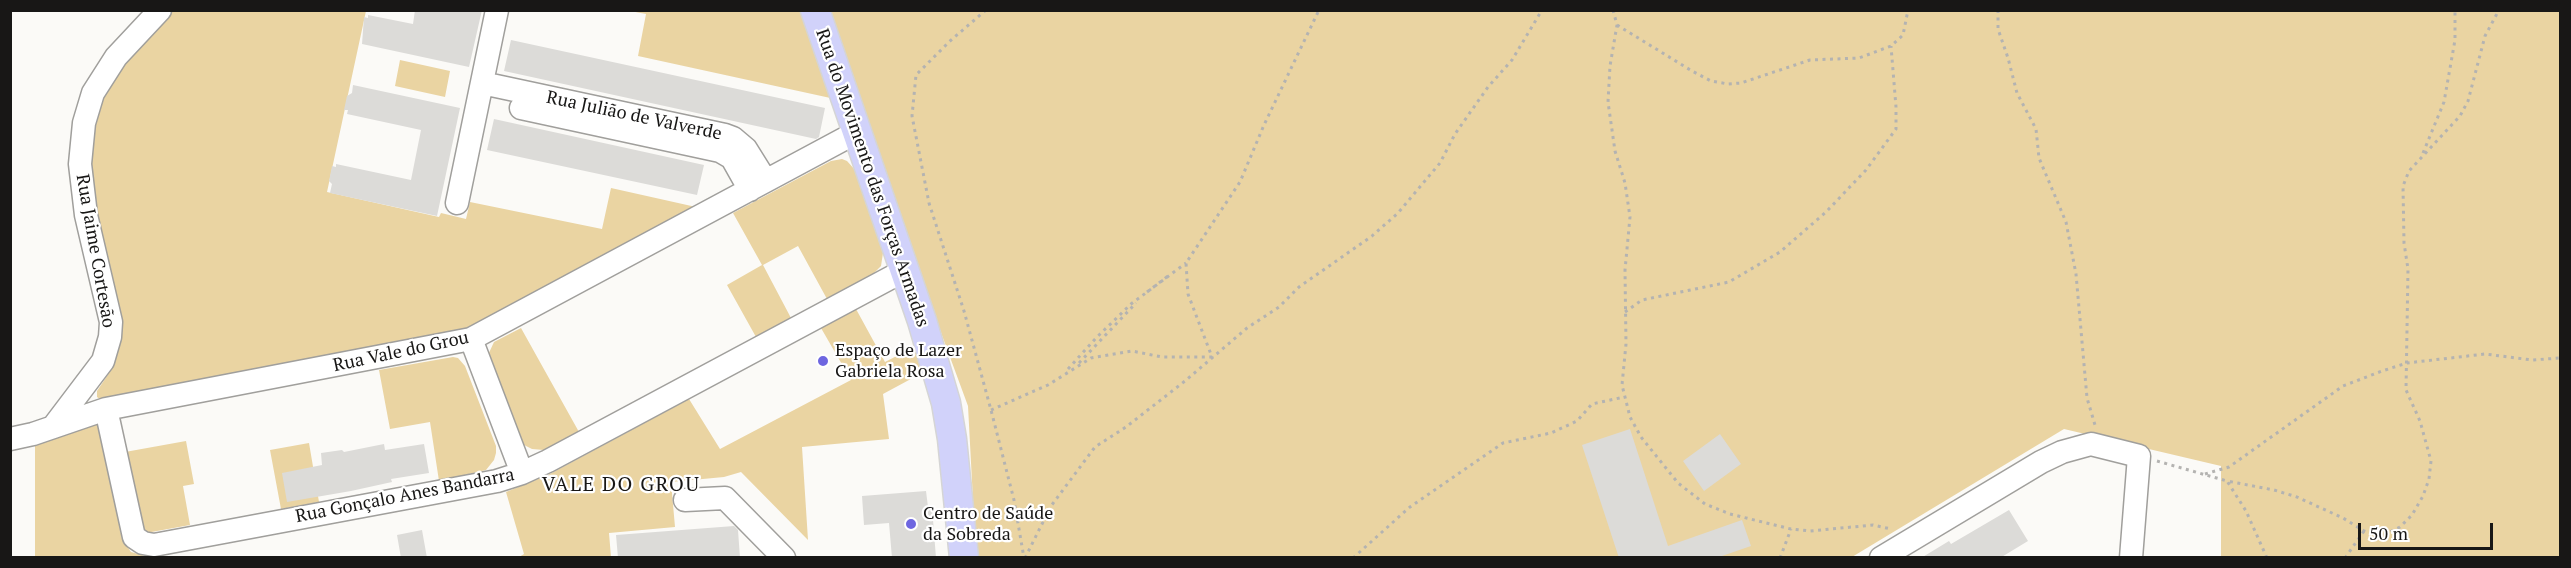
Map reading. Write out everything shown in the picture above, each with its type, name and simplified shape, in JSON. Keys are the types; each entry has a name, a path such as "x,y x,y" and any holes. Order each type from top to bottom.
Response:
{"main road":[{"name":"Rua do Movimento das Forças Armadas","path":"815,10 905,270 946,403 952,439 964,558"}],"street":[{"name":"Rua Jaime Cortesão","path":"53,427 104,361 110,337 111,321 86,216 80,164 84,123 93,93 116,57 160,10"},
{"path":"457,203 497,10"},
{"name":"Rua Julião de Valverde","path":"480,91 725,135 733,138 746,149 758,185"},
{"name":"Rua Vale do Grou","path":"10,439 106,409 471,339 857,132"},
{"name":"Rua Gonçalo Anes Bandarra","path":"106,409 134,537 163,550 497,481 522,473 558,456 905,270"},
{"path":"471,339 522,473"},
{"path":"1881,558 2041,462 2079,446 2091,444 2139,456 2131,558"},
{"path":"685,500 725,498 784,558"}],"path":[{"path":"986,10 916,75 912,116 929,203 954,277 991,410 1014,500 1024,558"},
{"path":"1067,371 1096,338 1131,304 1186,262 1240,182 1264,125 1319,10"},
{"path":"1024,558 1051,506 1095,447 1126,427 1247,328 1279,307 1299,287 1372,236 1398,213 1440,164 1455,134 1488,87 1512,60 1542,10"},
{"path":"1613,10 1617,25 1610,66 1608,102 1615,150 1625,183 1630,217 1625,270 1626,344 1622,385 1630,417 1641,437 1678,483 1705,504 1730,514 1791,529 1810,531 1873,525 1890,528 1911,540"},
{"path":"1617,25 1711,81 1728,84 1810,60 1859,58 1891,46 1903,35 1908,10"},
{"path":"1998,10 1998,29 2017,93 2036,129 2039,158 2066,222 2076,274 2087,398 2091,417 2103,447"},
{"path":"2422,156 2444,102 2455,40 2455,10"},
{"path":"2139,456 2227,481 2297,497 2343,518 2364,531 2382,536 2400,527 2412,515 2429,479 2431,461 2426,440 2406,390 2408,269 2404,243 2403,186 2409,171 2460,116 2468,101 2485,36 2499,10"},
{"path":"1625,312 1642,300 1729,282 1780,252 1826,212 1866,170 1896,129 1891,46"},
{"path":"1186,262 1188,294 1212,357"},
{"path":"1077,366 1152,286 1186,262"},
{"path":"991,410 1048,385 1091,358 1132,351 1162,357 1212,357"},
{"path":"2205,474 2229,467 2343,386 2407,363 2485,354 2532,360 2560,358"},
{"path":"1353,558 1410,507 1503,443 1551,432 1577,421 1592,404 1624,398"},
{"path":"2227,481 2246,511 2267,558"},
{"path":"1780,558 1791,529"},
{"path":"2345,558 2364,531"}],"shaded area":[{"path":"169,11 366,11 327,192 439,217 441,213 466,219 470,202 602,229 611,188 696,207 466,330 102,401 97,397 97,391 113,367 115,357 94,234 88,141 108,81"},
{"path":"630,11 806,11 835,99 638,56 646,14"},
{"path":"826,11 2560,11 2560,557 2221,557 2221,466 2064,429 1852,557 976,557 968,406 830,31"},
{"path":"400,60 450,71 445,97 395,86"},
{"path":"842,159 856,171 883,253 881,266 872,275 827,299 798,246 763,265 791,318 756,337 727,285 762,265 733,213 831,161"},
{"path":"856,309 885,362 914,347 922,373 883,394 889,439 802,447 808,540 741,472 724,477 671,482 675,527 609,533 611,557 519,557 524,554 506,492 548,475 689,399 720,449 851,380 821,328"},
{"path":"521,328 579,432 544,450 532,449 522,444 488,355 494,342"},
{"path":"458,358 465,366 496,446 496,453 494,460 486,470 439,481 430,422 390,429 379,370"},
{"path":"98,419 122,539 131,552 149,557 35,557 35,442"},
{"path":"186,441 194,484 183,486 190,525 146,533 143,531 125,452"},
{"path":"309,443 319,502 281,509 270,450"}],"building":[{"path":"415,10 482,10 469,67 362,44 364,17 368,18 368,15 413,24"},
{"path":"511,40 825,108 819,137 816,139 504,71"},
{"path":"353,85 460,108 437,216 330,193 332,184 329,181 332,166 336,167 336,164 411,180 421,130 347,114 348,110 344,110 347,96 352,93"},
{"path":"494,119 704,165 697,195 487,150"},
{"path":"1630,429 1668,546 1742,520 1751,546 1716,558 1619,558 1582,445"},
{"path":"1720,434 1741,464 1704,491 1683,461"},
{"path":"384,444 385,450 424,444 429,473 391,479 392,482 351,491 287,502 282,473 322,465 321,453 342,450 344,452"},
{"name":"Centro de Saúde da Sobreda","path":"926,491 928,507 932,507 936,558 892,558 889,523 864,525 862,496"},
{"path":"2009,510 2028,541 2000,558 1921,558 1949,541 1951,544"},
{"path":"734,526 738,530 740,558 618,558 616,535"},
{"path":"422,530 427,558 401,558 397,535"}],"place":[{"name":"Espaço de Lazer Gabriela Rosa","path":"823,361"},
{"name":"Centro de Saúde da Sobreda","path":"911,524"}],"district":[{"name":"VALE DO GROU","path":"621,485"}]}
